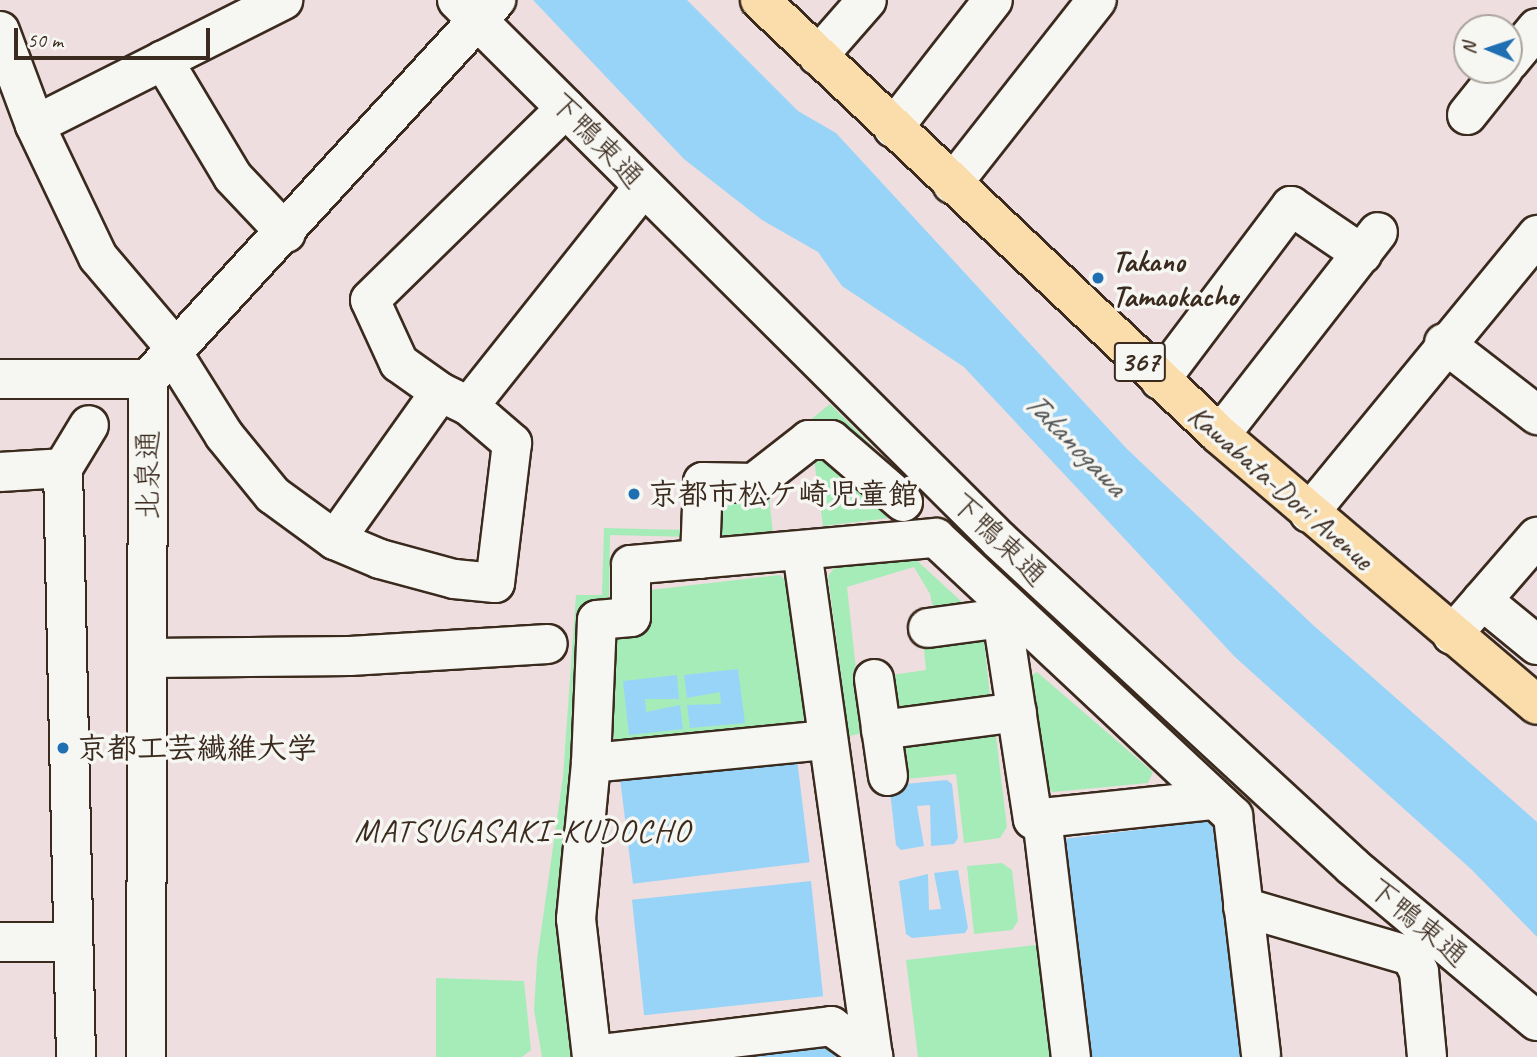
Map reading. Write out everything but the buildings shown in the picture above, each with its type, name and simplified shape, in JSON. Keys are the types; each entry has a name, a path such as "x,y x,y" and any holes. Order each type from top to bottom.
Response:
{"highway":[{"name":"Kawabata-Dori Avenue","path":"760,0 892,128 1220,435 1537,705"}],"street":[{"path":"35,125 283,0"},
{"path":"818,56 866,0"},
{"path":"892,128 993,0"},
{"path":"952,184 1097,0"},
{"path":"0,379 165,360 286,233 482,6"},
{"name":"下鴨東通","path":"482,6 566,108 911,455 1120,654 1352,866 1537,1021"},
{"path":"1523,45 1537,28"},
{"path":"0,32 10,83 35,125 98,257 165,360 273,495 335,540 380,559 454,579 495,583 512,443 454,399 399,363 370,299 566,108"},
{"path":"163,60 233,177 286,233"},
{"path":"1466,115 1491,84"},
{"path":"335,540 454,399 643,187"},
{"path":"1160,380 1291,206 1370,243 1220,435"},
{"path":"1309,513 1444,344 1537,235"},
{"path":"1444,344 1536,411"},
{"name":"北泉通","path":"146,1057 149,658 165,360"},
{"path":"76,1057 63,468 89,425"},
{"path":"700,559 703,482 754,483 809,440 831,440 903,502"},
{"path":"0,472 63,468"},
{"path":"1452,635 1537,537"},
{"path":"873,1057 831,1026 592,1056 576,919 592,763 597,620 631,617 631,565 936,538 1001,608 1233,816 1261,1054"},
{"path":"802,551 826,740 873,1057"},
{"path":"1482,600 1537,645"},
{"path":"928,628 1001,608"},
{"path":"1001,608 1032,819 1214,800"},
{"path":"149,658 350,656 548,644"},
{"path":"874,679 888,776"},
{"path":"881,730 1017,712"},
{"path":"592,763 826,740"},
{"path":"1042,818 1071,1057"},
{"path":"1243,907 1410,956 1419,972 1427,1057"},
{"path":"0,943 73,942"},
{"path":"831,1026 864,985"}],"green space":[{"path":"830,404 901,475 875,470 829,430 807,431 746,477 697,478 691,537 610,535 609,598 590,601 560,922 577,1057 542,1057 534,1010 537,960 563,776 576,595 602,595 604,528 687,530 689,474 701,469 747,471"},
{"path":"817,449 898,517 823,526 813,451"},
{"path":"709,494 769,495 773,534 711,538"},
{"path":"912,556 962,602 959,612 934,614 930,594 914,567 847,587 863,733 849,736 828,576 835,567"},
{"path":"780,575 788,583 804,718 798,729 622,748 614,741 603,645 611,636 646,633 642,601 650,590"},
{"path":"977,635 984,641 990,696 983,705 898,714 885,676 926,670 923,640"},
{"path":"1037,672 1153,772 1148,783 1053,792 1044,786 1029,677"},
{"path":"986,730 996,736 1007,827 1000,838 964,843 956,774 897,780 903,738"},
{"path":"1002,863 1012,870 1018,921 1012,930 974,934 967,866"},
{"path":"1044,944 1058,1057 918,1057 906,960"},
{"path":"436,978 524,981 531,1050 522,1057 436,1057"}],"water":[{"name":"Takanogawa","path":"533,0 687,0 798,111 836,133 1127,449 1313,625 1537,822 1537,937 1472,870 1235,657 964,367 842,286 818,252 762,220 684,159"},
{"path":"738,669 745,723 690,728 687,705 721,704 720,692 687,698 684,675"},
{"path":"677,675 679,699 645,699 646,712 680,705 683,729 629,735 623,681"},
{"path":"796,751 810,862 633,884 619,773"},
{"path":"947,780 952,784 958,838 954,844 931,846 930,805 917,806 924,846 901,850 896,845 890,791 894,785"},
{"path":"1218,820 1247,1057 1090,1057 1063,839"},
{"path":"958,870 968,928 965,933 912,938 906,934 899,881 928,874 929,910 941,909 934,873"},
{"path":"811,881 823,996 644,1015 632,900"},
{"path":"833,1041 835,1057 693,1057"}],"place":[{"name":"Takano Tamaokacho","path":"1098,278"},
{"name":"京都市松ケ崎児童館","path":"634,494"},
{"name":"京都工芸繊維大学","path":"63,748"}],"district":[{"name":"MATSUGASAKI-KUDOCHO","path":"523,831"}]}
